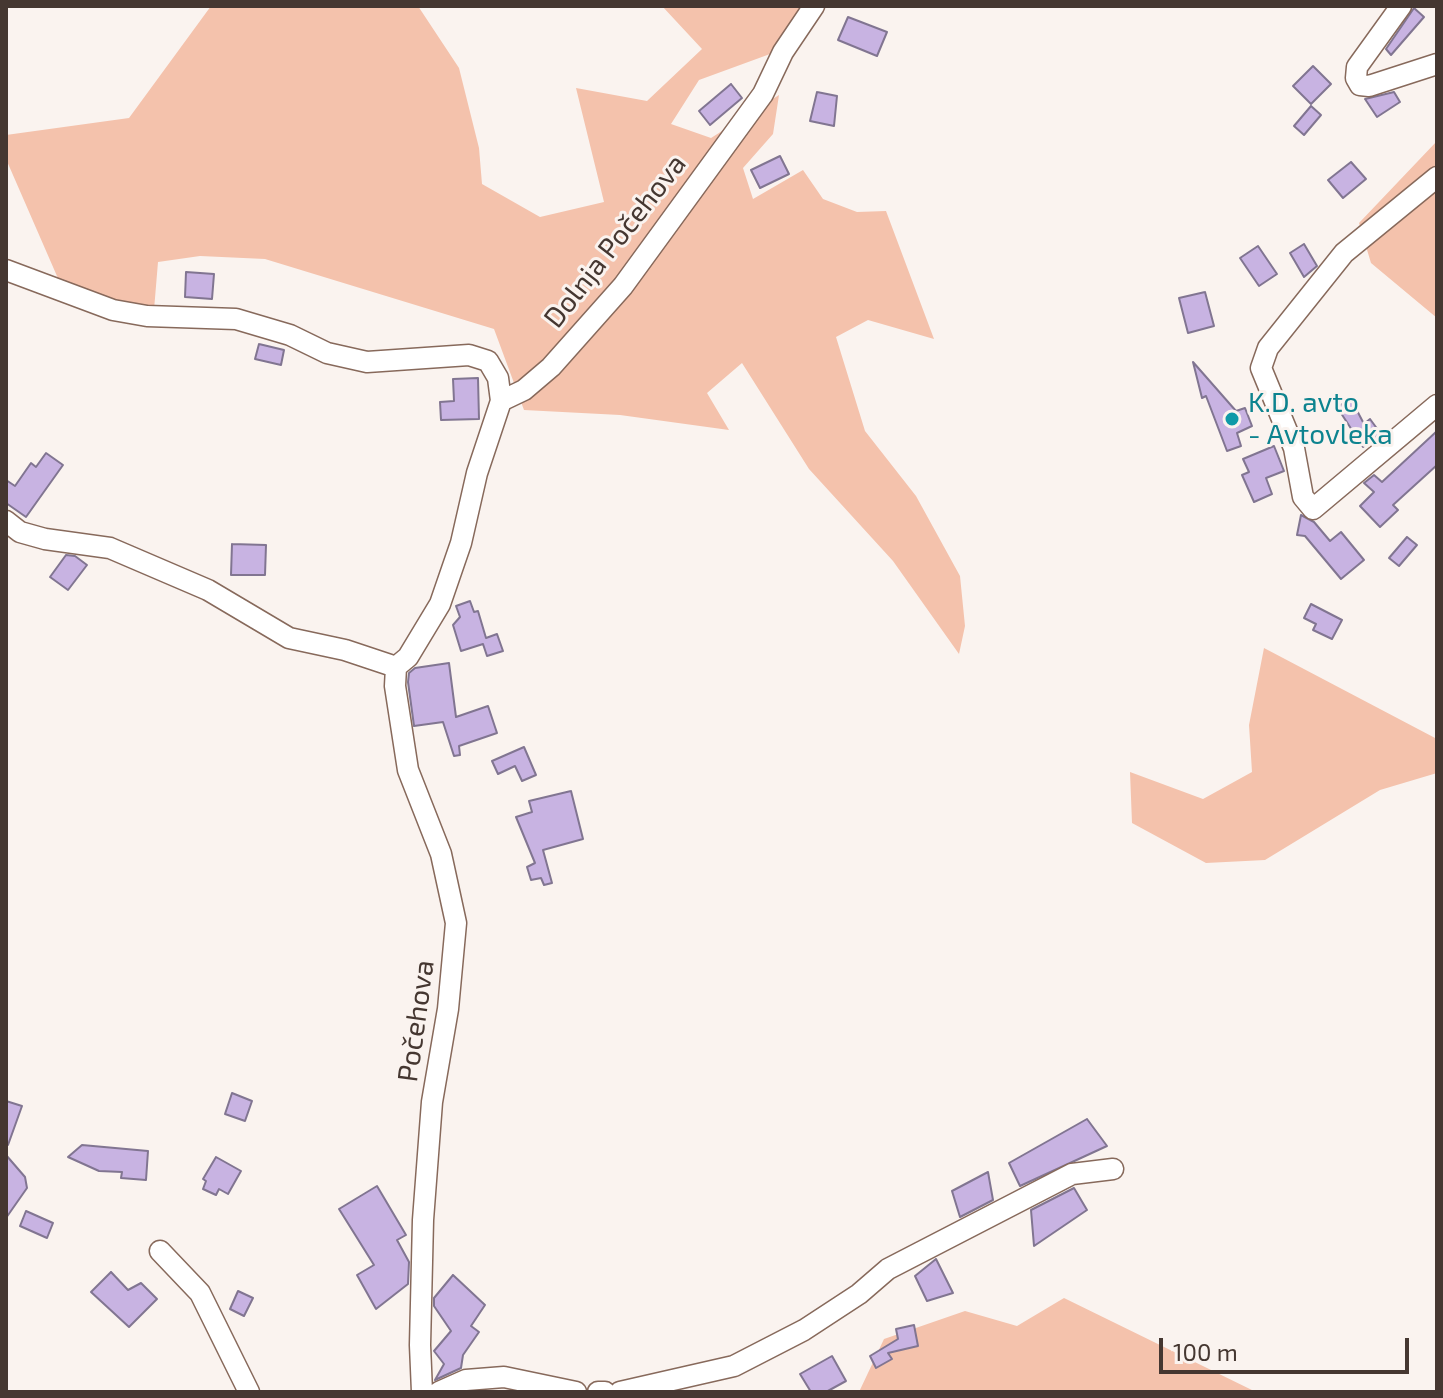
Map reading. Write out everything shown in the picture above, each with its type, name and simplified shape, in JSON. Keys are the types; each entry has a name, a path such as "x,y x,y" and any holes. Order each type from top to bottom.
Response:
{"street":[{"name":"Dolnja Počehova","path":"501,401 524,390 551,367 623,286 763,94 783,52 814,6"},
{"path":"1401,6 1357,67 1356,78 1360,85 1369,86 1437,64"},
{"path":"1437,177 1344,253 1268,348 1261,368 1294,448 1303,497 1313,509 1437,405"},
{"path":"6,270 113,310 147,316 236,319 290,335 327,353 367,362 469,355 488,361 498,378 501,401 477,473 461,543 440,604 408,657 396,667 345,650 289,638 208,590 110,548 45,539 20,532 6,521"},
{"name":"Počehova","path":"396,667 395,686 402,744 413,783 441,854 456,923 448,1009 432,1102 425,1191 420,1345 422,1392"},
{"path":"620,1392 734,1366 804,1330 859,1294 888,1269 1072,1174 1113,1169"},
{"path":"160,1251 200,1293 249,1392"},
{"path":"439,1392 466,1380 504,1377 576,1392"},
{"path":"598,1392 605,1392"}],"shaded area":[{"path":"211,6 418,6 459,68 479,148 482,184 540,217 604,202 576,88 647,101 702,49 662,6 809,6 781,50 699,80 671,124 711,138 779,95 773,134 743,168 753,199 803,170 823,199 857,212 886,211 934,339 868,320 836,337 865,431 916,496 960,576 965,626 959,654 893,561 809,469 742,363 707,393 729,430 620,415 524,410 494,329 265,259 200,256 158,262 154,310 106,301 60,283 6,159 6,135 129,118"},
{"path":"1437,141 1437,318 1371,263 1359,223"},
{"path":"1264,648 1437,739 1437,773 1380,790 1265,860 1206,863 1132,823 1130,772 1203,799 1252,772 1249,725"},
{"path":"1064,1298 1256,1392 859,1392 884,1339 965,1311 1017,1326"}],"building":[{"path":"1414,8 1424,17 1391,55 1386,49"},
{"path":"848,17 887,32 877,56 838,40"},
{"path":"1313,66 1331,84 1311,104 1293,86"},
{"path":"731,84 742,98 710,125 699,111"},
{"path":"817,92 837,96 834,126 810,121"},
{"path":"1394,92 1400,102 1377,117 1365,99"},
{"path":"1311,106 1321,115 1304,135 1294,126"},
{"path":"780,156 789,174 760,188 751,170"},
{"path":"1351,162 1366,179 1343,198 1328,180"},
{"path":"1304,244 1317,266 1304,277 1290,253"},
{"path":"1258,246 1277,274 1259,286 1240,258"},
{"path":"186,272 214,274 212,299 185,297"},
{"path":"1205,292 1214,326 1188,333 1179,298"},
{"path":"259,344 284,350 281,365 255,359"},
{"name":"K.D. avto - Avtovleka","path":"1193,362 1236,411 1245,408 1252,426 1237,433 1241,446 1227,451 1206,396 1202,398"},
{"path":"478,378 479,419 441,420 440,402 454,401 453,379"},
{"path":"1351,399 1364,424 1370,419 1381,434 1363,447 1337,407"},
{"path":"1437,431 1437,465 1393,505 1398,510 1380,527 1360,506 1374,492 1364,483 1374,475 1382,482"},
{"path":"1274,446 1284,471 1266,478 1272,494 1254,502 1242,475 1249,472 1243,459"},
{"path":"46,453 63,465 26,517 6,503 6,480 15,486 31,463 36,467"},
{"path":"1301,515 1314,522 1330,541 1341,532 1364,560 1341,579 1305,536 1297,535"},
{"path":"1407,537 1417,545 1399,566 1389,558"},
{"path":"232,544 266,545 265,575 231,575"},
{"path":"66,555 75,556 87,565 68,590 50,577"},
{"path":"470,601 474,612 478,611 486,638 497,634 503,651 487,656 483,644 461,651 453,625 460,617 456,606"},
{"path":"1311,604 1342,620 1332,639 1313,630 1316,624 1304,618"},
{"path":"449,663 456,717 488,706 497,733 459,746 460,755 454,756 443,722 414,726 408,682 409,673 415,668"},
{"path":"524,747 536,775 522,781 515,766 498,774 492,761"},
{"path":"571,791 583,839 543,850 552,883 544,885 541,878 531,880 527,867 535,863 516,817 532,812 529,801"},
{"path":"232,1093 252,1101 245,1121 225,1114"},
{"path":"6,1101 22,1106 8,1145 6,1145"},
{"path":"1087,1119 1107,1146 1020,1186 1009,1163"},
{"path":"82,1145 148,1151 146,1180 121,1178 122,1172 99,1171 68,1157"},
{"path":"6,1155 25,1177 27,1188 6,1218"},
{"path":"216,1157 241,1171 228,1194 219,1189 216,1195 203,1189 206,1181 203,1179"},
{"path":"988,1172 993,1200 960,1217 952,1191"},
{"path":"377,1186 406,1235 397,1240 409,1262 408,1284 376,1309 357,1275 374,1265 339,1209"},
{"path":"1074,1188 1087,1210 1034,1246 1031,1210"},
{"path":"26,1211 53,1223 47,1238 20,1226"},
{"path":"936,1259 953,1293 927,1301 915,1276"},
{"path":"111,1272 128,1290 141,1283 157,1299 129,1327 91,1292"},
{"path":"453,1275 485,1305 471,1326 479,1332 463,1355 461,1368 435,1380 444,1364 434,1351 451,1331 434,1306 434,1298"},
{"path":"238,1291 253,1298 244,1316 230,1309"},
{"path":"914,1325 918,1346 888,1353 892,1359 876,1368 870,1356 898,1339 896,1329"},
{"path":"832,1356 846,1381 826,1392 811,1392 800,1374"}],"place":[{"name":"K.D. avto - Avtovleka","path":"1232,419"}]}
